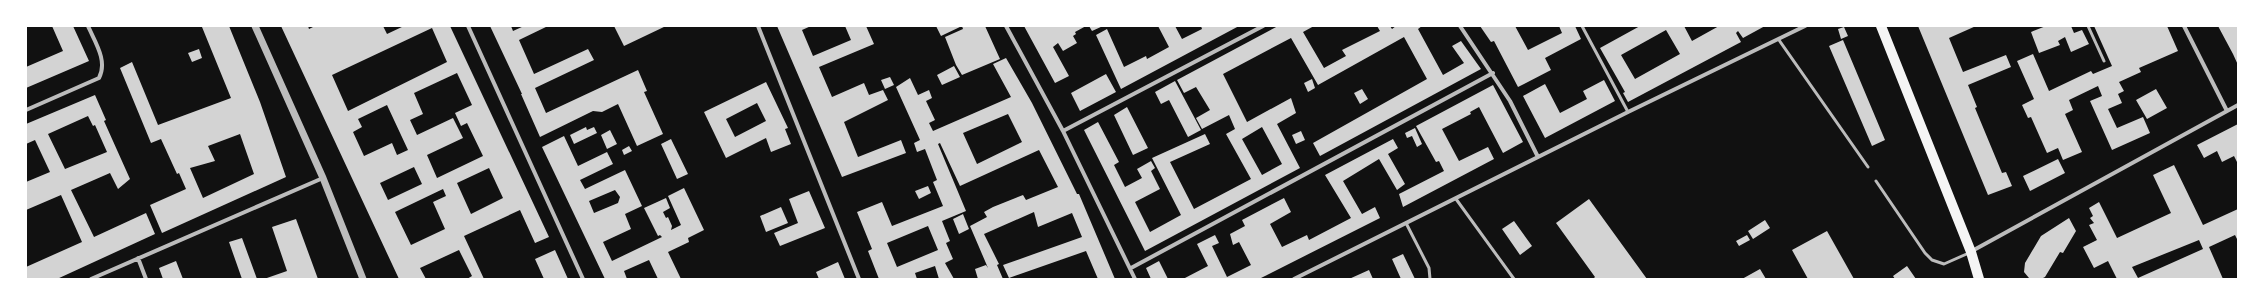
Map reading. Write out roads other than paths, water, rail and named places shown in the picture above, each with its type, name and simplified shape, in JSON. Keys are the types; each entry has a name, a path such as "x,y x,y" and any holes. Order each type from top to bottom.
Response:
{"main road":[{"path":"1881,26 1971,252 1979,279"}],"street":[{"path":"26,110 99,78 103,63 88,26"},
{"path":"255,26 323,178 363,279"},
{"path":"468,26 583,279"},
{"path":"758,26 859,279"},
{"path":"1006,26 1063,131 1131,268 1135,279"},
{"path":"1063,131 1263,26"},
{"path":"1460,26 1493,73 1538,157"},
{"path":"1294,279 1628,112 1779,40 1805,26"},
{"path":"2184,26 2227,111"},
{"path":"1131,268 1493,73"},
{"path":"1971,252 2238,105"},
{"path":"91,279 323,178"},
{"path":"138,258 146,279"}],"lane":[{"path":"1582,26 1628,112"},
{"path":"2088,26 2104,61"},
{"path":"1779,40 1868,167"},
{"path":"1876,181 1925,253 1932,260 1944,264 1971,252"},
{"path":"1456,199 1514,279"},
{"path":"1406,223 1429,268 1430,279"}]}
